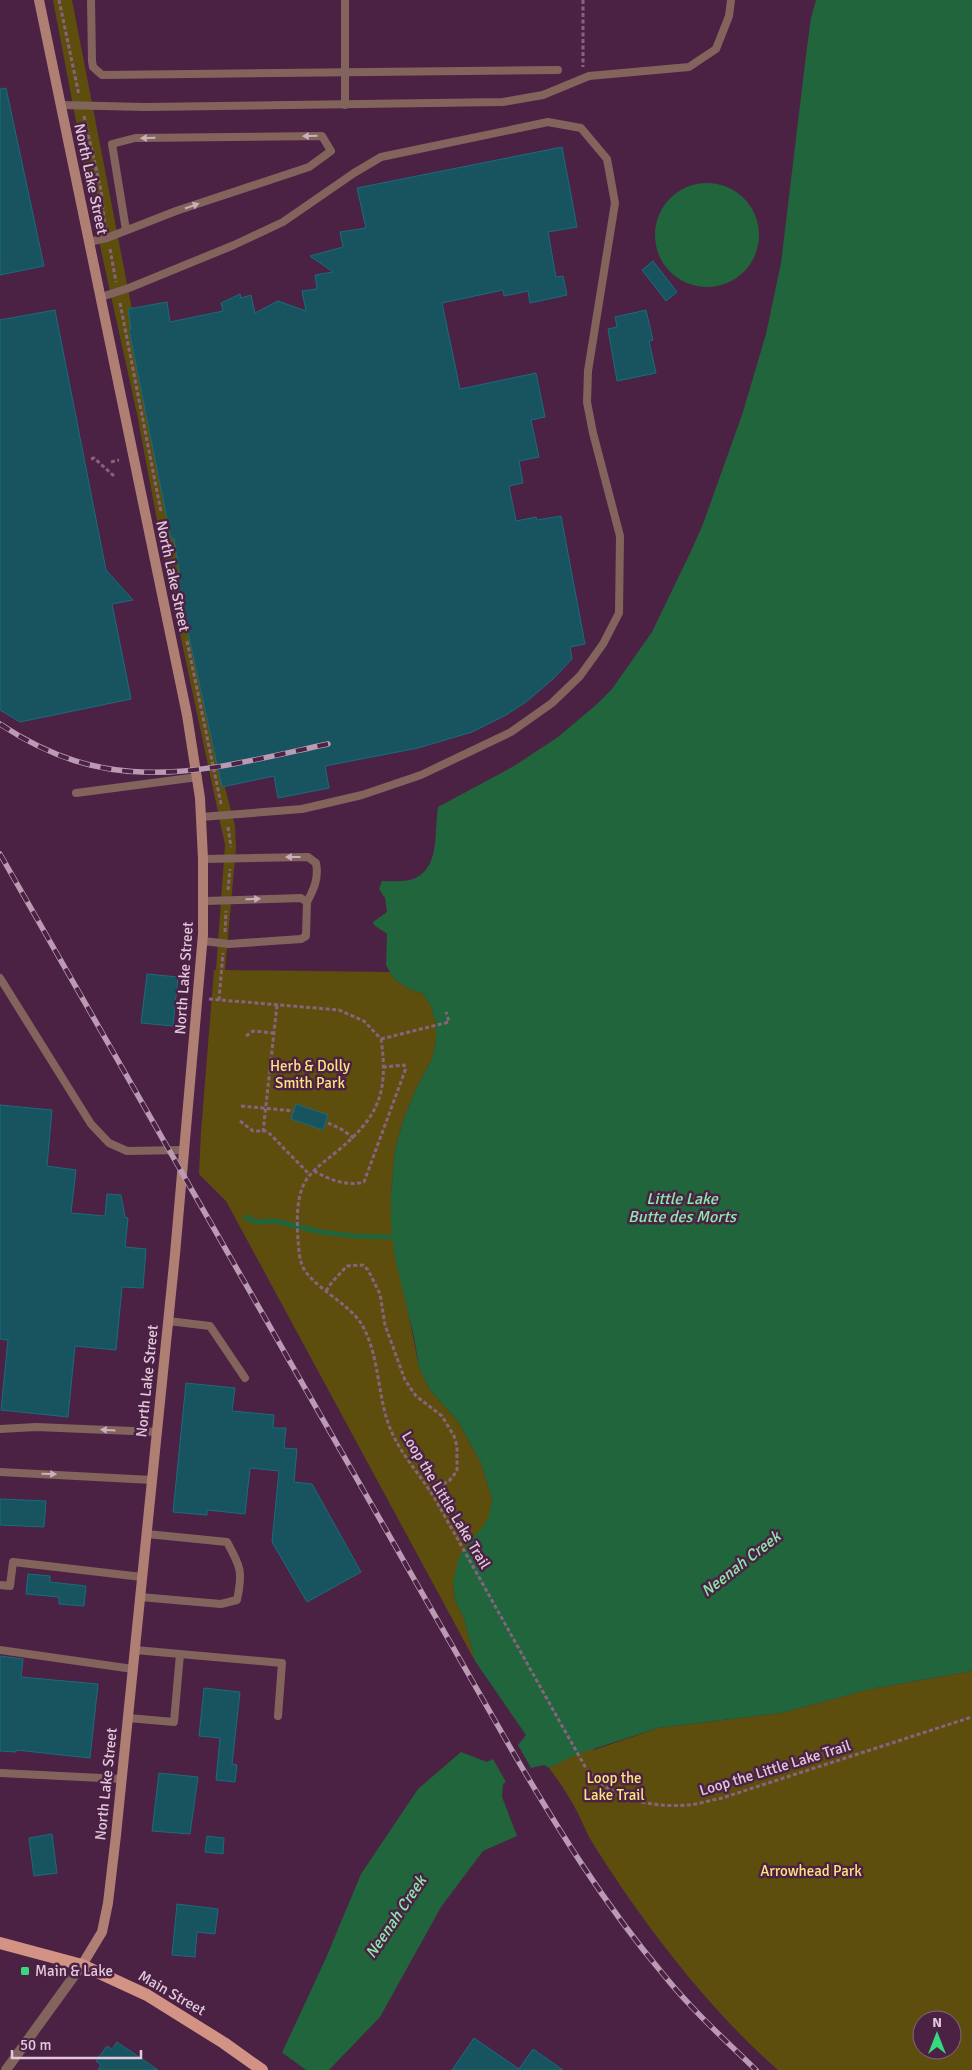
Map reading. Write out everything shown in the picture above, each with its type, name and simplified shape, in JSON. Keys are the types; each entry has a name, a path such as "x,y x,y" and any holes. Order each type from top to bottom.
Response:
{"main road":[{"path":"33,0 42,17"},
{"name":"North Lake Street","path":"39,0 187,716 198,777 204,901 203,941 184,1150 122,1779 105,1921 99,1939 82,1965"},
{"name":"Main Street","path":"0,1942 82,1965 155,1999 224,2043 261,2070"}],"street":[{"path":"6,2070 82,1965"}],"lane":[{"path":"91,0 92,61 97,72 102,75 558,70"},
{"path":"345,0 345,105"},
{"path":"61,105 145,107 503,102 543,95 589,76 689,67 716,49 729,16 731,0"},
{"path":"101,296 129,288 234,245 283,222 354,173 381,157 548,122 581,128 606,159 615,202 588,371 587,402 593,433 620,536 618,613 603,644 580,676 552,703 511,732 421,775 362,795 302,809 201,817"},
{"path":"89,242 108,238 126,230 309,167 331,151 322,136 135,138 112,144 126,230"},
{"path":"76,793 198,777"},
{"path":"203,859 308,857 316,863 318,872 314,889 307,902 306,936 301,939 230,944 203,941"},
{"path":"204,901 301,898 307,902"},
{"path":"0,978 90,1124 109,1143 127,1151 184,1150"},
{"path":"168,1321 210,1326 245,1378"},
{"path":"0,1429 36,1427 157,1432"},
{"path":"0,1472 152,1480"},
{"path":"140,1597 221,1604 237,1600 240,1586 240,1566 227,1542 147,1534"},
{"path":"0,1585 10,1586 13,1562 142,1577"},
{"path":"0,1650 133,1669"},
{"path":"135,1650 282,1663 278,1716"},
{"path":"128,1718 174,1722 180,1654"},
{"path":"0,1773 122,1779"}],"path":[{"path":"583,0 584,79"},
{"path":"90,459 94,458 114,476"},
{"path":"111,462 119,460"},
{"path":"219,1000 339,1010 364,1021 381,1039 449,1022 446,1012"},
{"path":"262,1132 277,1005"},
{"path":"246,1036 253,1031 273,1033"},
{"name":"Loop the Little Lake Trail","path":"381,1039 384,1081 379,1100 371,1116 354,1138 310,1175 302,1188 298,1205 298,1241 301,1264 362,1325 371,1345 386,1414 395,1439 430,1490 587,1770 597,1782 628,1798 645,1803 689,1805 722,1798 972,1717"},
{"path":"314,1171 329,1179 348,1184 364,1182 406,1068 404,1066 384,1067"},
{"path":"241,1106 292,1111"},
{"path":"240,1121 253,1131 266,1131 270,1134 310,1175"},
{"path":"328,1123 354,1138"},
{"path":"326,1291 347,1266 363,1265 368,1270 380,1294 385,1326 405,1380 416,1396 442,1416 454,1436 457,1446 457,1472 449,1481 430,1490"}],"green space":[{"path":"53,0 72,0 224,784 235,826 236,848 225,970 390,972 393,978 409,989 422,993 430,1004 436,1023 433,1057 414,1093 402,1124 395,1150 391,1194 391,1224 419,1367 430,1390 458,1421 480,1461 492,1498 490,1516 483,1528 594,1750 658,1728 781,1713 871,1689 972,1671 972,2070 778,2070 725,2019 652,1930 589,1837 571,1801 549,1768 568,1758 453,1582 455,1600 464,1619 475,1661 226,1201 199,1174 225,845 165,563 137,414 97,232"}],"water":[{"name":"Little Lake Butte des Morts","path":"816,0 972,0 972,1671 871,1689 781,1713 658,1728 575,1755 549,1768 544,1765 531,1768 518,1745 526,1735 475,1661 464,1619 455,1600 453,1582 459,1557 489,1516 492,1498 480,1461 458,1421 430,1390 419,1367 414,1337 395,1258 391,1224 391,1194 395,1150 402,1124 414,1093 433,1057 436,1023 430,1004 422,993 409,989 393,978 386,965 387,934 374,925 373,922 387,912 385,898 379,889 382,881 410,880 420,876 427,869 436,839 438,807 514,766 558,737 612,689 652,632 692,549 703,524 742,415 766,334 781,263 806,55 811,18"},
{"path":"707,183 727,187 744,198 755,215 759,235 755,255 744,272 727,283 707,287 687,283 670,272 659,255 655,235 659,215 670,198 687,187"},
{"name":"Neenah Creek","path":"461,1752 487,1762 493,1759 506,1782 503,1784 502,1797 517,1836 483,1851 441,1907 380,2017 329,2070 274,2070 326,1958 361,1874 418,1789"}],"pier":[{"path":"280,2051 306,2070 271,2070"}],"building":[{"path":"6,88 44,266 0,275 0,89"},
{"path":"562,147 577,227 548,232 556,277 563,276 567,295 530,303 528,291 504,296 503,290 442,303 460,389 536,373 545,417 531,420 539,457 519,461 523,483 509,486 516,521 536,517 537,520 561,516 585,644 570,647 572,659 553,679 526,702 506,715 472,732 418,748 325,766 329,788 278,798 274,776 222,787 176,578 180,577 174,538 171,539 129,330 131,329 128,309 167,302 170,322 223,311 221,303 240,294 241,298 251,295 255,313 278,301 306,311 302,291 317,289 315,275 333,272 310,256 343,247 340,232 366,228 357,188"},
{"path":"653,261 677,292 666,301 642,270"},
{"path":"55,310 106,570 133,600 112,604 131,699 20,722 0,710 0,320"},
{"path":"646,310 653,340 649,341 656,373 617,381 608,329 617,327 615,317"},
{"path":"147,974 178,977 173,1026 141,1023"},
{"path":"296,1104 328,1115 323,1130 291,1119"},
{"path":"0,1105 52,1110 47,1166 76,1170 71,1213 105,1216 107,1194 121,1195 125,1217 128,1218 125,1247 146,1249 143,1288 122,1287 116,1350 75,1346 68,1417 1,1410 8,1340 0,1339"},
{"path":"186,1383 235,1388 232,1411 274,1415 273,1428 286,1428 284,1448 297,1449 294,1482 312,1484 361,1572 307,1602 272,1542 279,1471 250,1468 245,1514 207,1510 207,1515 173,1512"},
{"path":"0,1499 46,1501 44,1527 0,1525"},
{"path":"28,1574 50,1576 50,1582 86,1586 84,1606 59,1604 59,1597 26,1594"},
{"path":"0,1656 23,1659 21,1677 98,1684 90,1758 16,1750 16,1752 0,1751"},
{"path":"204,1688 240,1692 232,1764 237,1765 235,1782 216,1780 220,1738 199,1736"},
{"path":"159,1773 198,1777 190,1834 152,1831"},
{"path":"52,1834 57,1873 34,1876 29,1838"},
{"path":"207,1836 224,1838 223,1854 205,1852"},
{"path":"177,1904 218,1909 215,1934 197,1932 195,1957 172,1955"},
{"path":"474,2038 519,2069 533,2049 563,2070 452,2070"},
{"path":"117,2042 158,2070 98,2070 101,2065 96,2061 107,2046 112,2049"}],"waterway":[{"path":"246,1217 256,1222 275,1221 321,1232 355,1236 397,1237"}],"railway":[{"path":"0,724 42,748 82,763 122,771 161,772 201,769 241,763 328,744"},
{"path":"0,854 510,1747 563,1835 621,1920 663,1974 696,2012 756,2070"}],"place":[{"name":"Main & Lake","path":"25,1971"}],"park label":[{"name":"Herb & Dolly Smith Park","path":"310,1074"},
{"name":"Loop the Lake Trail","path":"614,1786"},
{"name":"Arrowhead Park","path":"811,1871"}]}
